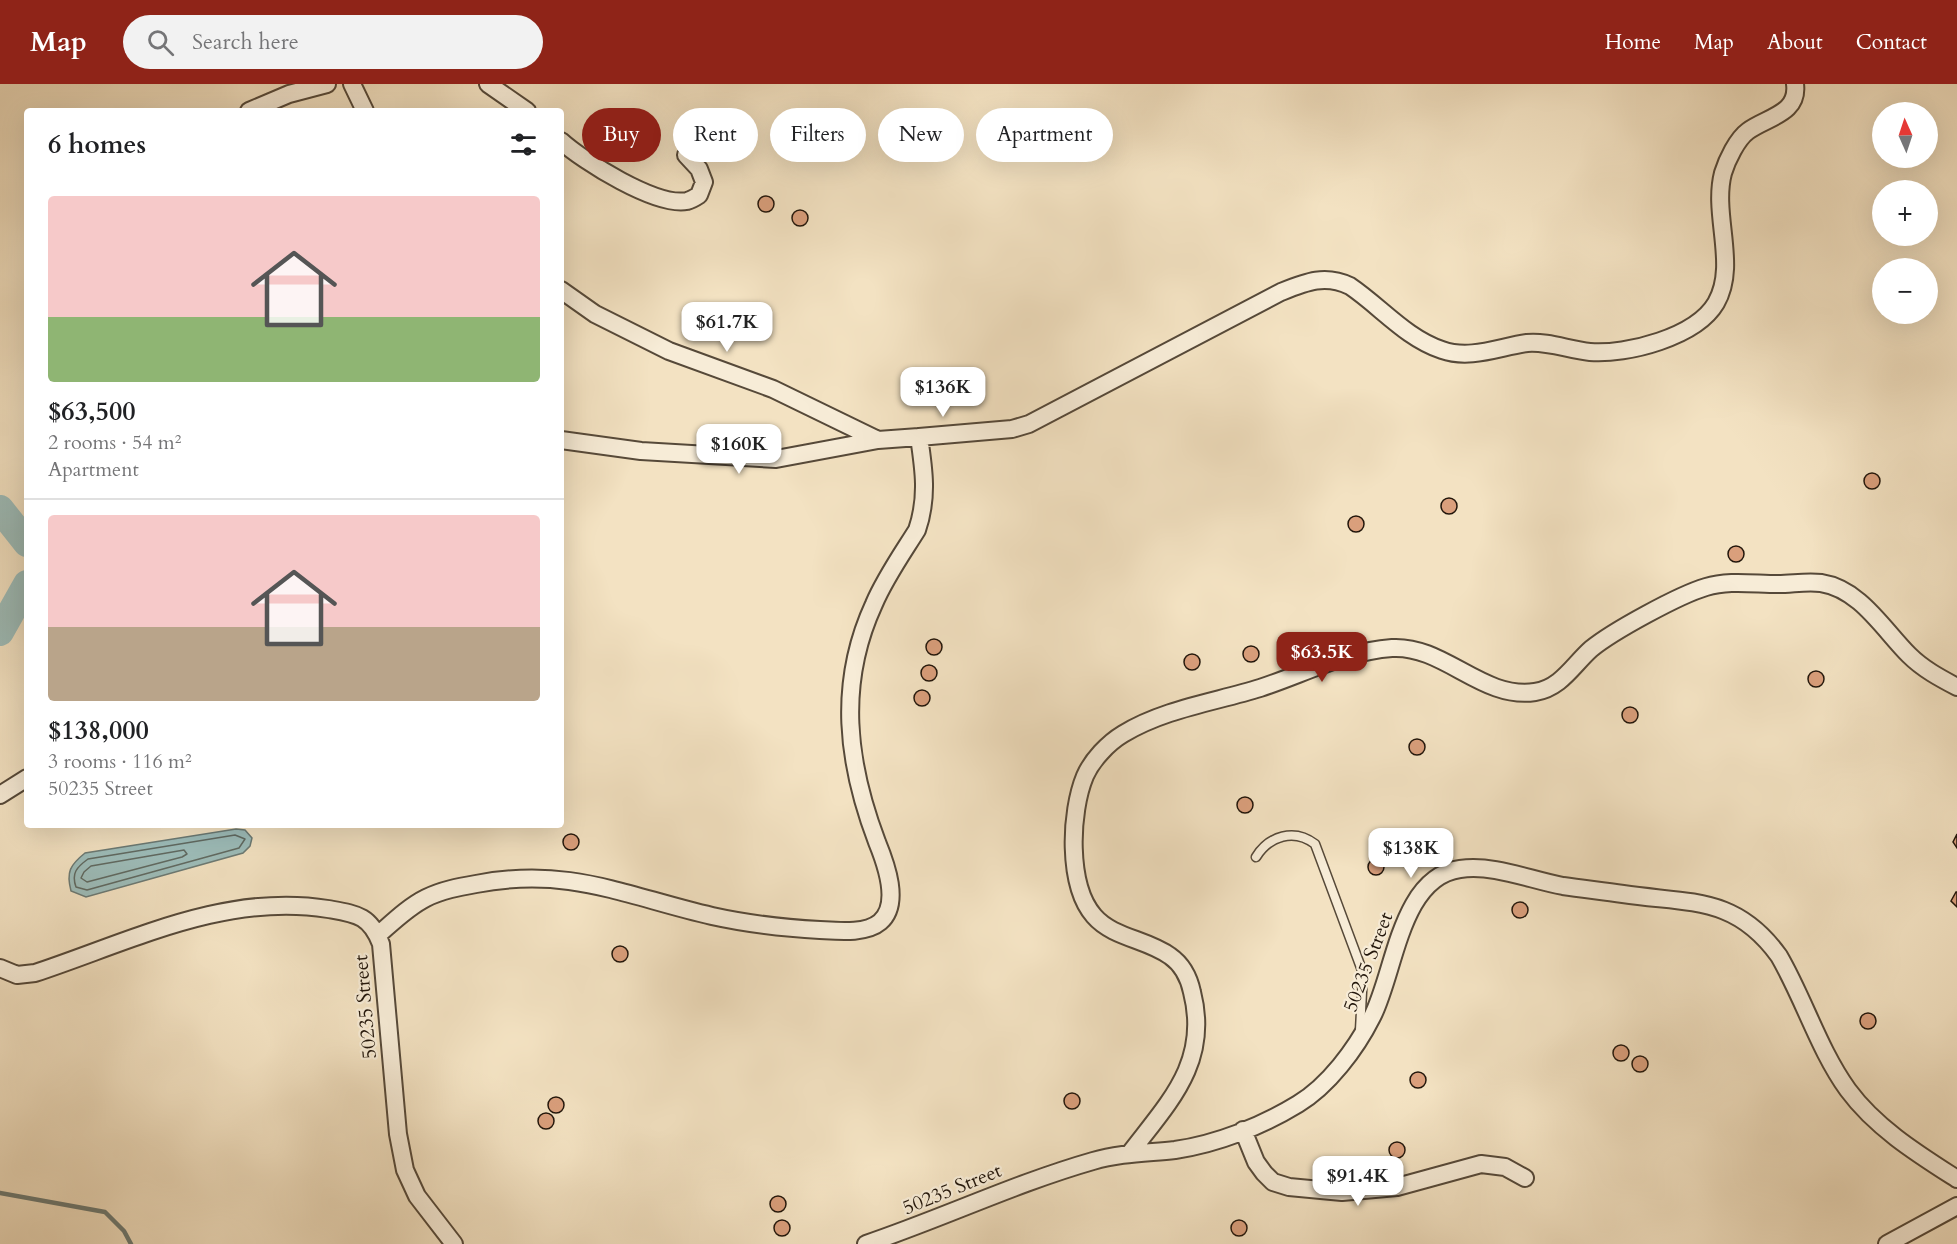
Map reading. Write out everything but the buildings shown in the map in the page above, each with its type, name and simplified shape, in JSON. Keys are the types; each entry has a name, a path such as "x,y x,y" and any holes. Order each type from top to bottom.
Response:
{"street":[{"path":"256,108 289,94 327,84"},
{"path":"352,84 364,108"},
{"path":"488,84 523,108"},
{"path":"564,440 641,451 776,459 878,440 1012,429 1029,424 1281,292 1322,279 1337,280 1350,286 1417,339 1458,354 1528,343 1609,352 1657,342 1706,316 1718,299 1724,281 1720,195 1723,174 1746,132 1787,111 1793,102 1795,84"},
{"path":"564,144 575,154 629,184 662,198 686,201 699,195 704,182 699,169 692,162"},
{"path":"564,292 595,314 669,351 773,388 878,440"},
{"path":"378,935 406,911 437,894 492,881 519,878 560,878 593,884 711,916 797,928 861,929 874,927 882,921 888,912 890,899 888,880 853,764 851,682 863,632 874,603 917,530 921,517 926,492 920,437"},
{"path":"1130,1154 1182,1081 1194,1056 1197,1031 1192,992 1181,967 1170,955 1113,931 1094,916 1081,893 1075,870 1074,834 1085,775 1101,753 1120,736 1160,718 1263,687 1333,661 1392,648 1429,655 1485,684 1506,691 1538,692 1566,676 1590,650 1611,635 1705,587 1726,583 1820,583 1838,588 1863,605 1912,658 1934,675 1957,687"},
{"path":"0,795 24,780"},
{"name":"50235 Street","path":"866,1244 940,1218 1032,1180 1097,1160 1177,1149 1224,1138 1300,1103 1336,1071 1372,1018 1407,918 1418,896 1437,876 1459,869 1478,868 1563,886 1708,905 1732,912 1765,936 1794,982 1834,1067 1864,1110 1910,1149 1957,1179"},
{"name":"50235 Street","path":"0,968 17,975 35,973 197,917 226,910 309,906 364,917 378,935 381,944 398,1134 405,1170 422,1204 454,1244"},
{"path":"1243,1130 1256,1162 1264,1173 1273,1182 1289,1187 1342,1192 1397,1186 1481,1164 1505,1167 1525,1178"},
{"path":"1887,1244 1957,1206"}],"lane":[{"path":"1256,857 1263,847 1284,836 1306,837 1315,844 1363,973 1359,1037"}],"water":[{"path":"236,829 245,830 252,838 250,846 243,853 86,897 71,891 69,874 76,861 85,853"}],"waterway":[{"path":"0,509 24,539"},
{"path":"0,632 24,589"},
{"path":"0,1193 105,1212 124,1231 131,1244"}]}
